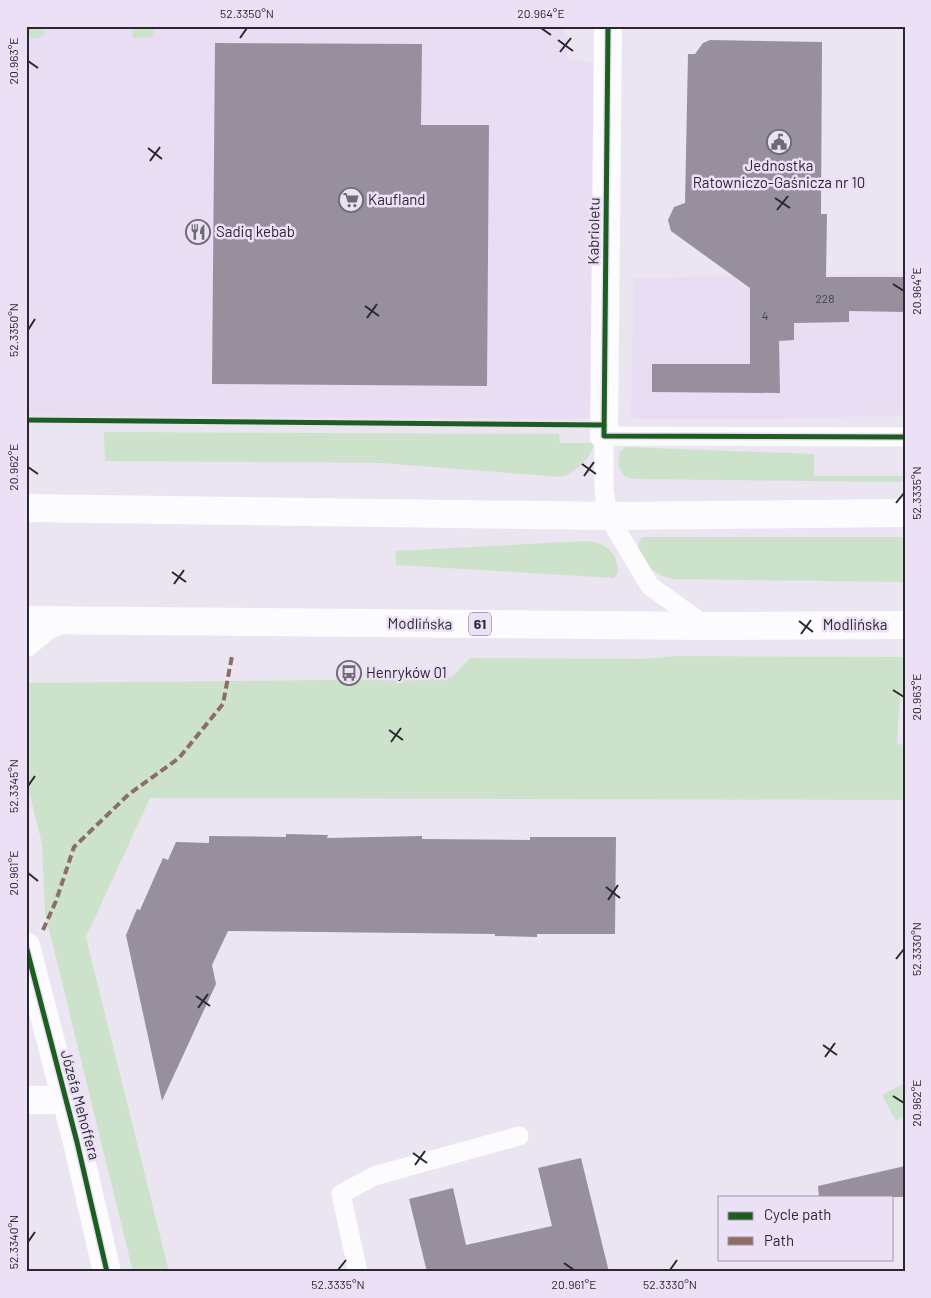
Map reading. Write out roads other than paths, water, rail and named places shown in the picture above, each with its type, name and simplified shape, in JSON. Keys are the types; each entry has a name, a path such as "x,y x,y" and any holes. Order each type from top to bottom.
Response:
{"main road":[{"name":"Kabrioletu","path":"604,436 608,26"},
{"path":"26,508 608,516 905,513"},
{"name":"Modlińska","path":"26,620 55,622 706,626 905,625"},
{"path":"26,643 45,627 55,622"},
{"name":"Józefa Mehoffera","path":"26,946 77,1142 107,1272"},
{"path":"26,1100 65,1100"}],"lane":[{"path":"706,626 650,586 608,516 604,490 604,436 905,437"},
{"path":"358,1272 341,1194 374,1176 520,1136"}],"place":[{"name":"Jednostka Ratowniczo-Gaśnicza nr 10","path":"779,142"},
{"name":"Kaufland","path":"351,200"},
{"name":"Sadiq kebab","path":"198,232"},
{"name":"Henryków 01","path":"349,673"}]}
